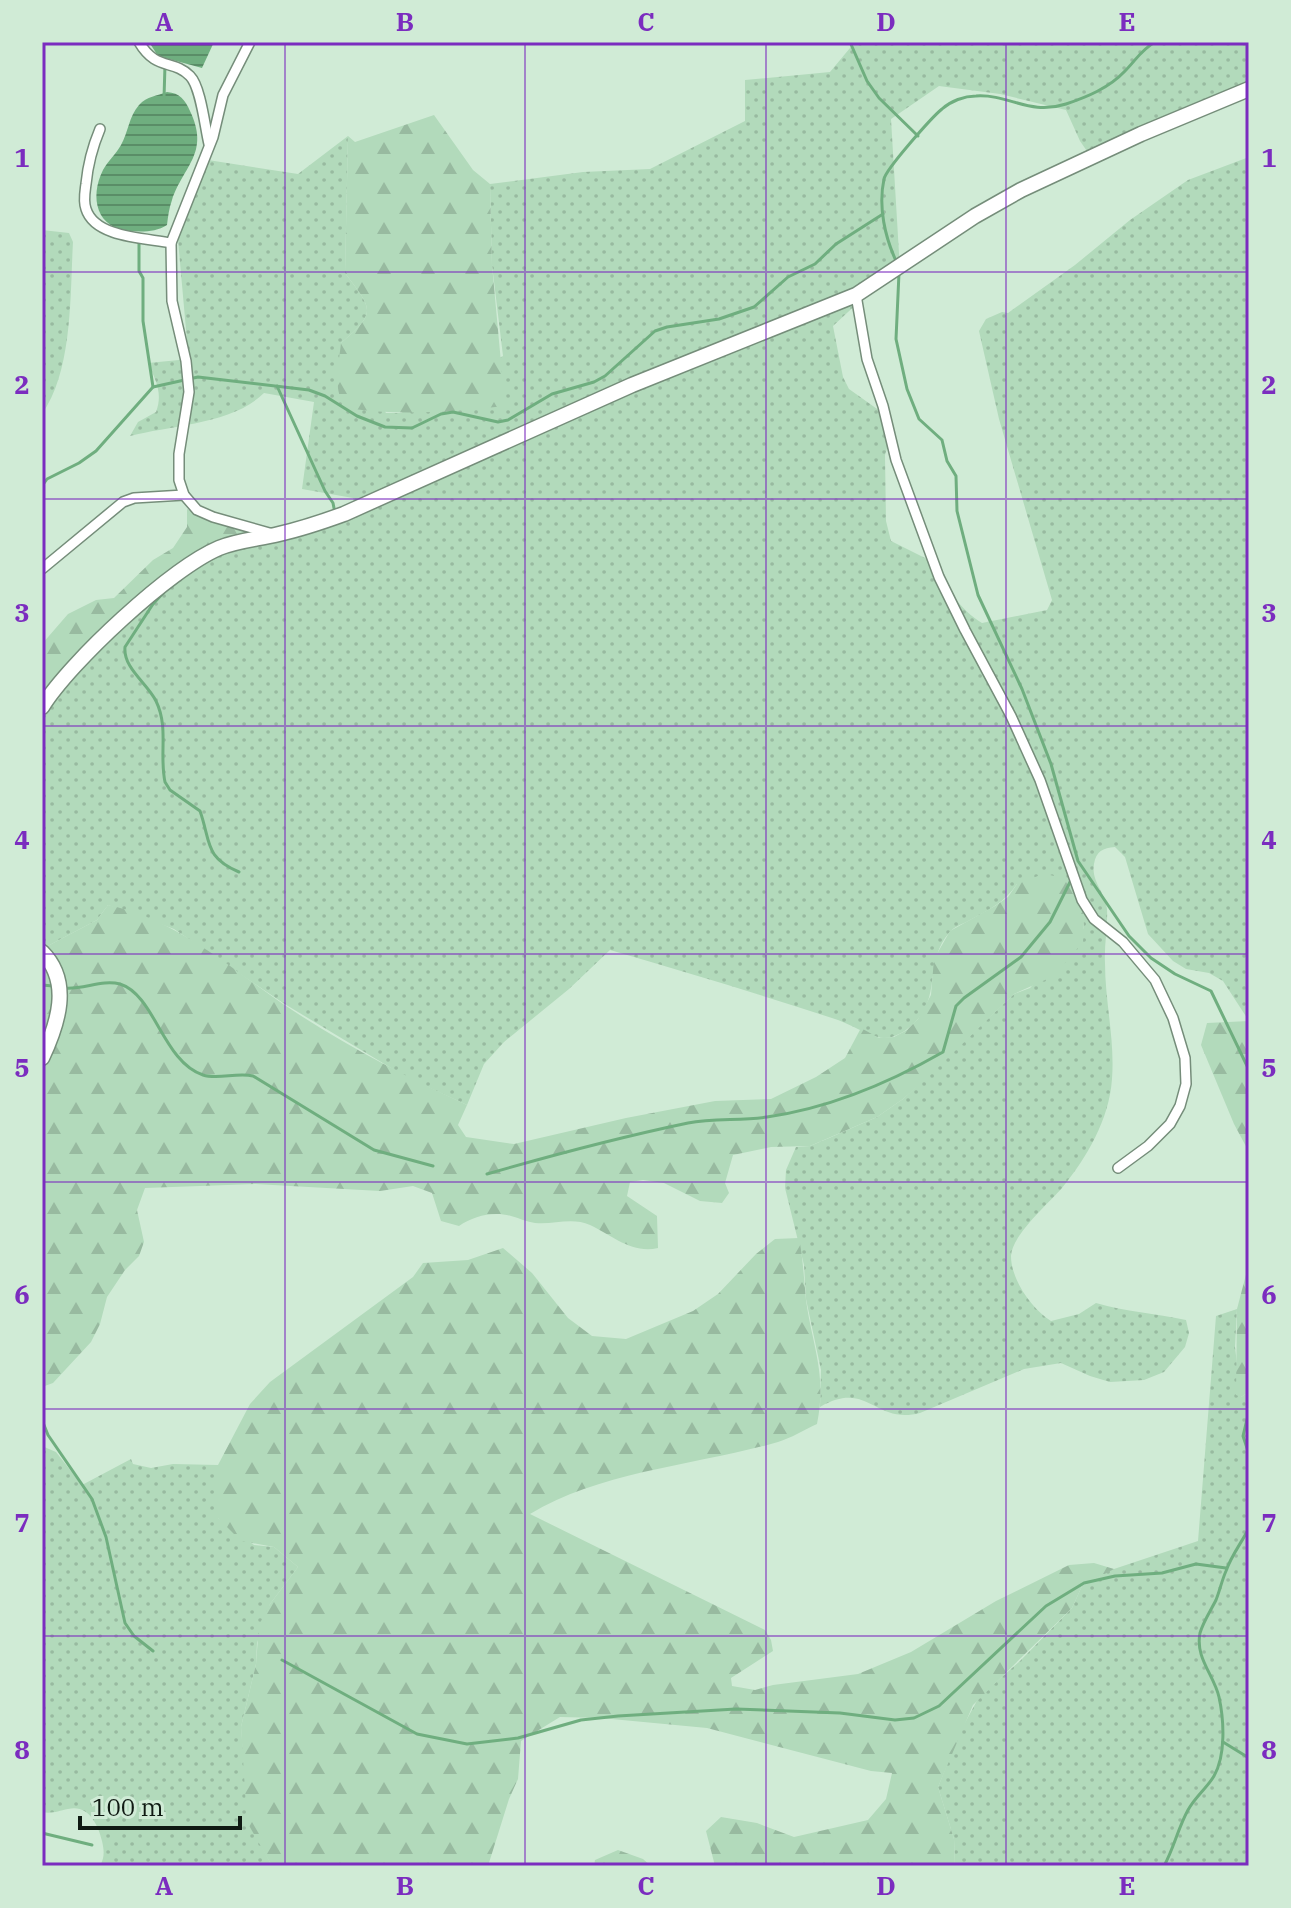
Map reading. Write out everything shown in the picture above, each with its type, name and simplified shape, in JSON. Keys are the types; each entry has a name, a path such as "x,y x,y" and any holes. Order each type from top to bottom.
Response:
{"main road":[{"path":"42,707 63,679 135,608 192,563 226,546 323,522 376,501 632,385 856,295 975,216 1021,190 1249,89"},
{"path":"42,952 52,963 61,985 60,1003 42,1058"}],"street":[{"path":"139,42 152,59 194,80 209,147"},
{"path":"250,42 223,95 209,147 171,243 172,301 188,372 189,392 179,454 179,480 184,495 204,514 276,535"},
{"path":"100,129 88,161 84,203 89,216 97,224 114,232 171,243"},
{"path":"856,295 867,359 883,406 896,460 939,577 1011,716 1040,780 1082,900 1094,919 1123,942 1155,980 1173,1018 1185,1058 1186,1084 1180,1106 1170,1124 1148,1146 1118,1168"},
{"path":"42,569 123,502 134,498 184,495"}],"green space":[{"path":"855,42 1249,42 1249,87 1091,157 1066,110 1000,94 939,86 891,119 900,270 877,285 833,326 843,377 849,389 887,416 892,432 885,455 886,521 891,541 941,566 956,599 982,623 1047,610 1052,600 999,419 979,331 986,319 1002,312 1008,313 1188,180 1249,157 1249,1021 1223,981 1209,973 1186,969 1173,961 1148,934 1125,857 1115,847 1101,851 1096,856 1094,870 1107,909 1105,978 1113,1064 1110,1094 1088,1151 1062,1188 1024,1229 1011,1256 1015,1275 1024,1293 1051,1321 1079,1314 1096,1303 1186,1320 1189,1333 1185,1347 1164,1372 1144,1380 1110,1382 1061,1363 1024,1369 920,1413 904,1415 849,1398 820,1407 821,1370 806,1299 804,1265 785,1188 786,1170 796,1147 810,1146 877,1117 903,1099 1014,994 1030,988 1084,928 1079,893 1017,884 996,905 953,929 936,957 930,995 918,1019 906,1030 888,1038 610,950 569,989 504,1042 484,1064 467,1105 406,1077 283,1003 174,929 108,905 97,920 42,949 42,711 62,679 192,562 355,516 353,498 302,489 314,402 264,393 236,411 219,417 130,436 138,422 156,412 158,405 158,387 148,363 179,360 188,352 178,240 208,160 298,174 348,136 345,273 361,295 367,310 361,324 341,343 386,413 401,413 503,356 492,265 490,184 583,172 650,169 745,121 745,80 830,72"},
{"path":"434,115 473,170 490,184 492,265 505,406 426,412 346,408 338,385 341,343 361,324 367,310 361,295 345,273 348,136 355,142"},
{"path":"42,230 69,233 73,242 65,354 60,376 42,414"},
{"path":"187,509 209,520 253,523 271,535 192,562 113,623 42,711 42,644 68,614 96,600 114,598 153,560 173,548 187,527"},
{"path":"1043,874 1056,877 1074,888 1084,918 1083,942 1054,976 1014,994 929,1076 877,1117 810,1146 771,1147 733,1155 725,1183 729,1193 722,1203 700,1201 664,1183 630,1182 627,1196 657,1216 658,1248 631,1246 590,1225 576,1222 535,1223 491,1214 459,1226 441,1221 432,1193 413,1186 380,1191 255,1184 145,1188 137,1210 144,1242 139,1256 125,1270 107,1297 100,1324 91,1342 53,1383 42,1387 42,949 97,920 108,905 178,932 327,1032 396,1071 467,1105 458,1125 466,1137 514,1144 715,1101 771,1099 816,1077 845,1058 861,1028 879,1038 894,1037 907,1030 918,1019 931,995 934,959 950,931 1008,897 1017,884"},
{"path":"1249,1021 1249,1152 1201,1045 1207,1023"},
{"path":"799,1238 806,1300 820,1376 817,1424 778,1442 619,1478 558,1500 530,1514 765,1630 773,1651 731,1678 732,1686 755,1690 858,1674 911,1652 996,1601 1069,1565 1094,1563 1114,1569 1082,1586 1072,1608 973,1705 938,1787 954,1839 955,1866 715,1866 706,1831 721,1817 757,1823 794,1837 868,1820 886,1799 892,1773 871,1771 707,1728 560,1717 521,1741 518,1779 488,1866 272,1866 247,1822 241,1727 256,1664 259,1625 270,1604 298,1567 274,1547 241,1541 218,1518 218,1465 250,1404 270,1382 413,1277 423,1263 468,1260 503,1248 532,1273 568,1318 592,1336 626,1339 693,1311 718,1294 775,1239"},
{"path":"1249,1263 1249,1392 1241,1397 1236,1395 1237,1309"},
{"path":"1237,1309 1235,1347 1241,1397 1249,1392 1249,1866 955,1866 954,1839 938,1787 961,1730 979,1697 1072,1608 1082,1586 1111,1570 1198,1541 1216,1316"},
{"path":"42,1446 56,1452 82,1485 131,1459 133,1464 151,1468 173,1464 218,1465 218,1518 254,1545 274,1547 298,1567 270,1604 257,1643 256,1664 241,1727 244,1763 262,1847 272,1866 100,1866 104,1854 102,1841 95,1822 86,1812 75,1808 42,1812"},
{"path":"618,1850 643,1859 651,1866 594,1866 595,1860"}],"shaded area":[{"path":"149,42 214,42 202,68 158,56"},
{"path":"167,92 182,98 190,111 197,138 193,158 172,200 167,225 149,231 119,229 110,225 99,210 99,181 121,145 139,105"}],"waterway":[{"path":"850,42 867,81 879,98 918,136"},
{"path":"897,263 884,222 884,179 942,109 958,100 976,96 1041,108 1066,104 1112,82 1155,42"},
{"path":"164,98 165,65"},
{"path":"42,486 47,479 96,451 153,387 198,377 309,390 385,427 412,428 441,414 453,412 498,422 508,420 552,394 605,376 655,331 719,319 754,307 788,277 815,264 836,244 883,214"},
{"path":"139,243 143,321 153,387"},
{"path":"899,273 896,339 907,389 919,419 942,440 947,461 956,476 957,511 978,595 1022,689 1051,764 1078,861 1129,936 1151,958 1175,974 1211,991 1249,1070"},
{"path":"277,386 335,513"},
{"path":"165,591 125,647 125,655 160,711 165,782 170,790 200,811 210,848 220,860 239,872"},
{"path":"487,1174 688,1123 790,1113 836,1101 902,1074 943,1052 956,1006 1021,957 1050,922 1071,880"},
{"path":"64,988 120,984 142,1001 168,1043 189,1068 209,1076 253,1076 374,1150 433,1166"},
{"path":"42,985 53,986"},
{"path":"1249,1411 1243,1436 1249,1454"},
{"path":"42,1420 48,1435 92,1499 106,1537 125,1623 134,1636 153,1651"},
{"path":"1164,1866 1188,1810 1214,1776 1221,1758 1221,1706 1200,1650 1200,1633 1228,1565 1249,1528"},
{"path":"282,1660 417,1734 467,1744 518,1738 581,1720 736,1709 840,1713 895,1720 914,1718 939,1706 1046,1606 1084,1583 1115,1576 1162,1573 1196,1564 1226,1568"},
{"path":"1223,1742 1249,1758"},
{"path":"42,1833 92,1845"}]}
